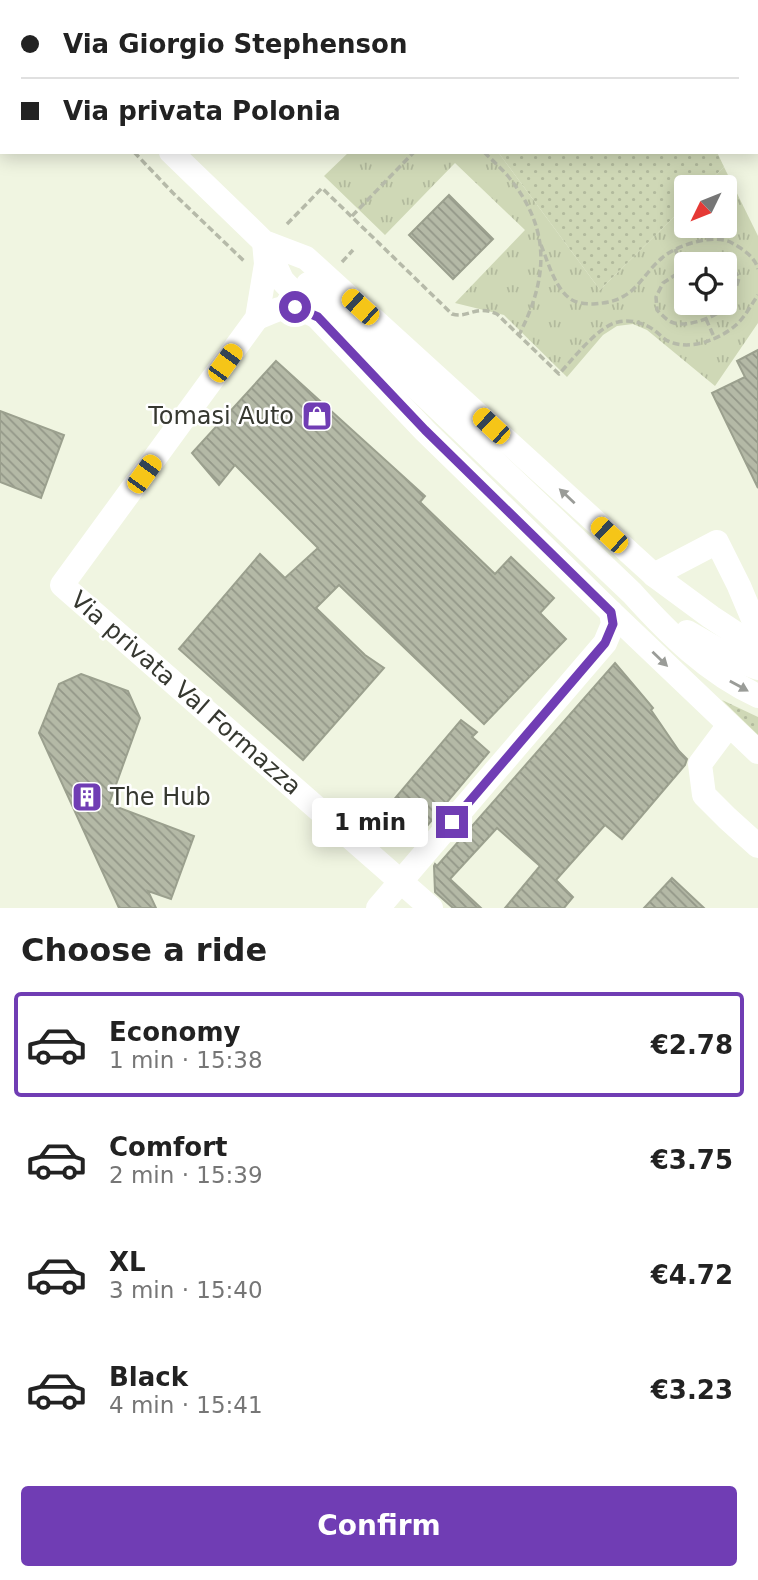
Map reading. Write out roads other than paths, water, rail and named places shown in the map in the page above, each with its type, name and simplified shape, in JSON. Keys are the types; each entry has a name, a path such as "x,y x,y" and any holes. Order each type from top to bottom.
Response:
{"street":[{"path":"173,154 632,593 667,632 697,658 738,687 758,696"},
{"path":"264,242 282,280 425,430 758,752"},
{"path":"264,242 306,258 654,575 758,648"},
{"name":"Via privata Val Formazza","path":"264,242 266,264 257,318 62,585 431,908"},
{"path":"257,318 280,308 295,307 318,317"},
{"path":"654,575 717,542 740,586 758,631"},
{"path":"632,593 711,647 758,668"},
{"path":"378,908 605,643 613,624 611,612"},
{"path":"729,724 700,764 705,795 758,846"}],"place":[{"name":"Tomasi Auto","path":"317,416"},
{"name":"The Hub","path":"87,797"}]}
